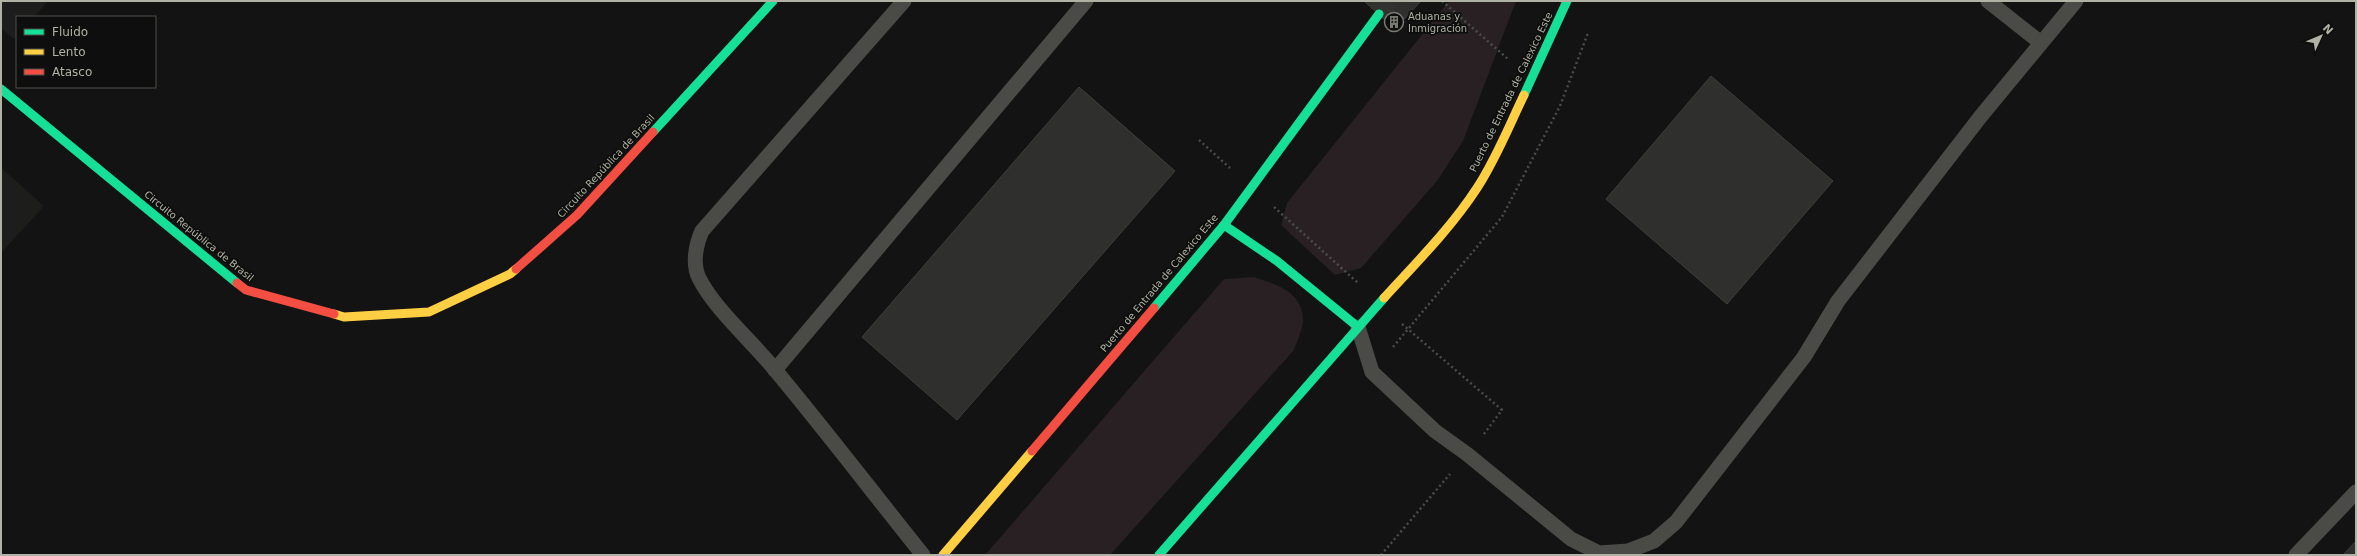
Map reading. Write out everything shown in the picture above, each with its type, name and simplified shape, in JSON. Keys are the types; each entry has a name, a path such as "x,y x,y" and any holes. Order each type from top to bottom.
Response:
{"main road":[{"name":"Circuito República de Brasil","path":"1,89 246,290 344,317 429,312 510,274 577,215 773,1"},
{"name":"Puerto de Entrada de Calexico Este","path":"1159,555 1447,227 1477,188 1502,142 1530,78 1567,1"},
{"name":"Puerto de Entrada de Calexico Este","path":"943,555 1224,225 1379,14"},
{"path":"1224,225 1277,261 1358,327"}],"lane":[{"path":"904,1 702,231 698,240 696,263 698,276 708,293 775,370 923,555"},
{"path":"775,370 1086,1"},
{"path":"1988,1 2042,43"},
{"path":"1358,327 1372,372 1435,431 1467,454 1571,539 1599,553 1628,551 1654,541 1676,522 1804,357 1838,301 1981,116 2076,1"},
{"path":"2296,555 2356,492"}],"path":[{"path":"1442,1 1560,106"},
{"path":"1199,140 1408,329"}],"shaded area":[{"path":"1,1 48,1 35,16 16,16 16,37 14,39 1,28"},
{"path":"1449,1 1516,1 1463,141 1437,181 1361,268 1335,275 1281,225 1287,203"},
{"path":"1,168 44,206 1,253"},
{"path":"1254,277 1279,286 1293,296 1298,302 1302,310 1303,324 1294,350 1110,555 985,555 1224,279"}],"building":[{"name":"Aduanas y Inmigración","path":"1364,1 1421,1 1395,29"},
{"path":"1711,76 1833,181 1727,304 1606,199"},
{"path":"1079,87 1175,171 957,420 862,337"},
{"path":"2356,541 2356,555 2343,555"}],"tunnel":[{"path":"1379,14 1388,1"}],"traffic: fast":[{"path":"653,132 773,1"},
{"path":"1524,95 1567,1"},
{"path":"1154,308 1224,225 1379,14"},
{"path":"1,89 237,283"},
{"path":"1224,225 1277,261 1358,327"},
{"path":"1159,555 1384,298"}],"traffic: slow":[{"path":"1384,298 1433,245 1467,203 1490,166 1524,95"},
{"path":"334,314 344,317 429,312 510,274 516,269"},
{"path":"943,555 1032,451"}],"traffic: jam":[{"path":"516,269 577,215 653,132"},
{"path":"237,283 246,290 334,314"},
{"path":"1032,451 1154,308"}],"place":[{"name":"Aduanas y Inmigración","path":"1394,22"}]}
